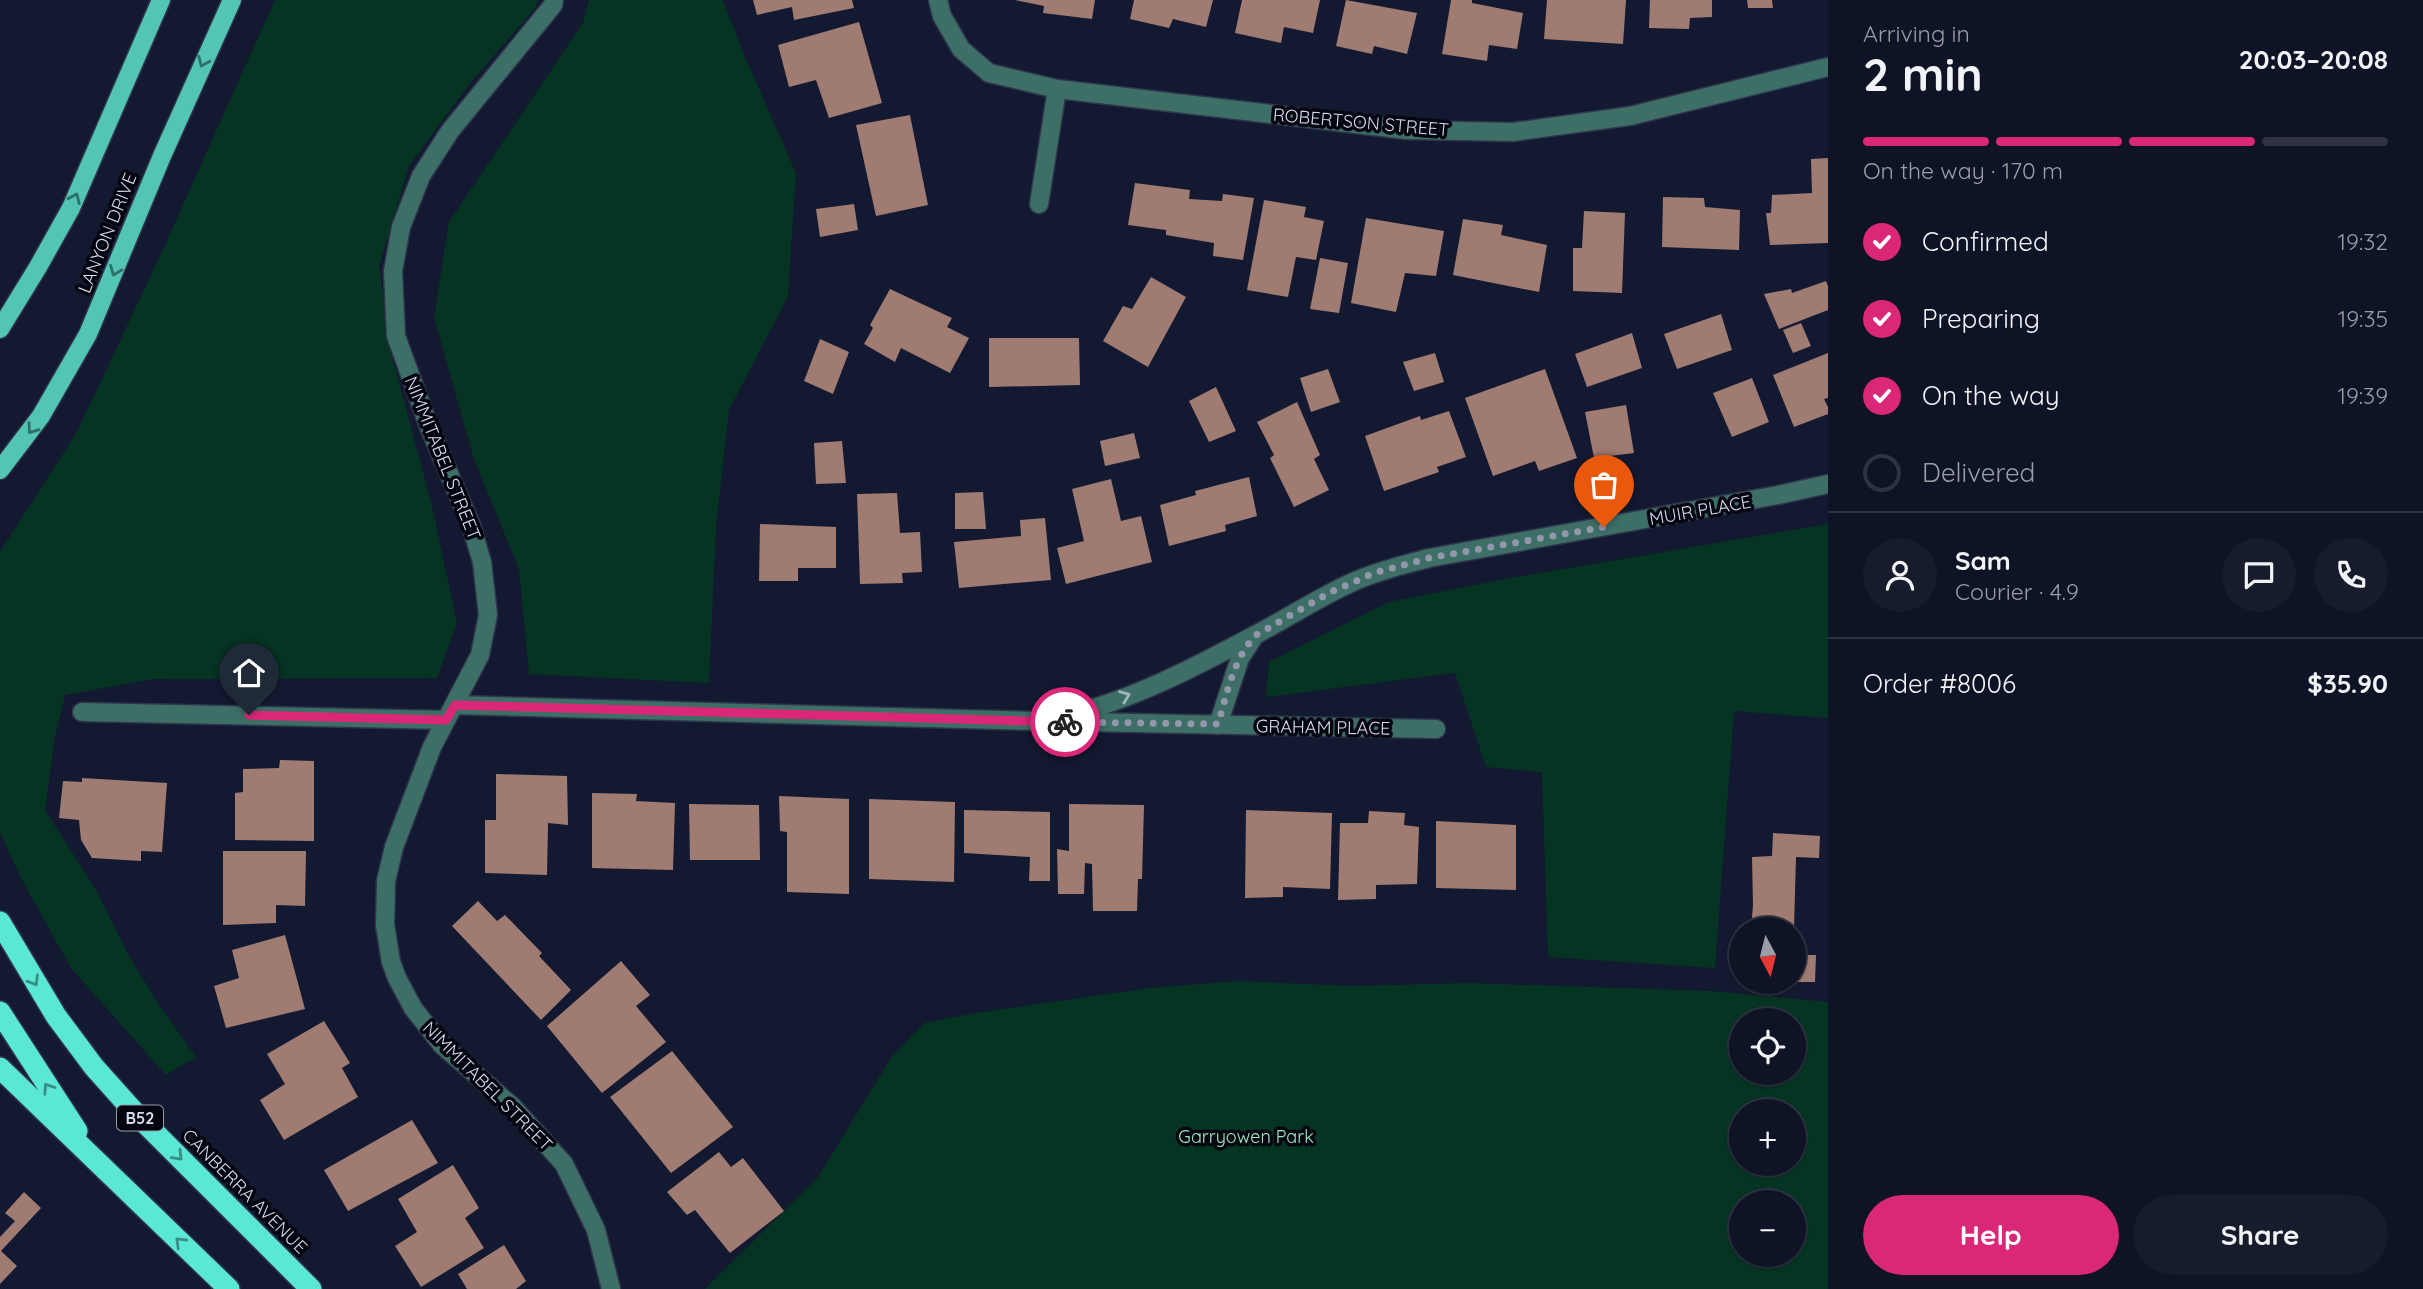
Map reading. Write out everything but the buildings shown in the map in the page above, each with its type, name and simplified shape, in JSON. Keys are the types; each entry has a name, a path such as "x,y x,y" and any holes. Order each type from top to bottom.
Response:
{"highway":[{"name":"CANBERRA AVENUE","path":"0,922 56,1016 94,1067 137,1115 311,1289"},
{"path":"0,1012 100,1164"},
{"path":"0,1068 229,1289"}],"main road":[{"path":"1,325 71,208 161,0"},
{"name":"LANYON DRIVE","path":"0,470 41,416 88,334 162,156 232,0"}],"street":[{"name":"NIMMITABEL STREET","path":"554,0 450,131 421,176 401,227 393,271 396,336 429,427 471,525 485,579 488,615 484,642 474,669 432,747 417,783 389,864 385,905 391,962 412,1008 442,1045 513,1107 564,1164 596,1230 611,1289"},
{"name":"ROBERTSON STREET","path":"938,0 942,16 961,50 989,73 1057,89 1407,130 1513,132 1630,117 1828,67"},
{"path":"1039,204 1057,89"},
{"name":"MUIR PLACE","path":"1037,721 1070,715 1128,695 1256,635 1331,592 1374,573 1429,558 1828,484"},
{"name":"MUIR PLACE","path":"1218,724 1240,658 1256,635"},
{"name":"GRAHAM PLACE","path":"82,712 450,712 1436,729"}],"green space":[{"path":"275,0 538,0 535,8 467,87 409,166 379,266 391,353 431,502 457,623 437,678 153,679 65,695 55,737 45,810 96,890 129,956 196,1057 166,1075 71,968 22,880 0,833 0,552 77,432 161,254"},
{"path":"589,0 723,0 796,173 788,296 729,410 716,526 709,683 529,674 519,569 474,459 434,318 449,222 583,23"},
{"path":"1828,524 1828,718 1734,711 1715,968 1548,957 1542,772 1486,767 1455,673 1266,697 1269,662 1389,602 1511,578"},
{"name":"Garryowen Park","path":"1238,981 1353,986 1468,983 1710,991 1828,1002 1828,1289 705,1289 818,1177 891,1058 925,1023 1150,988"}],"way so far":[{"path":"1065,722 1218,724 1236,668 1249,642 1256,635 1331,592 1374,573 1429,558 1604,527"}],"route":[{"path":"249,715 446,720 455,705 1065,722"}]}
